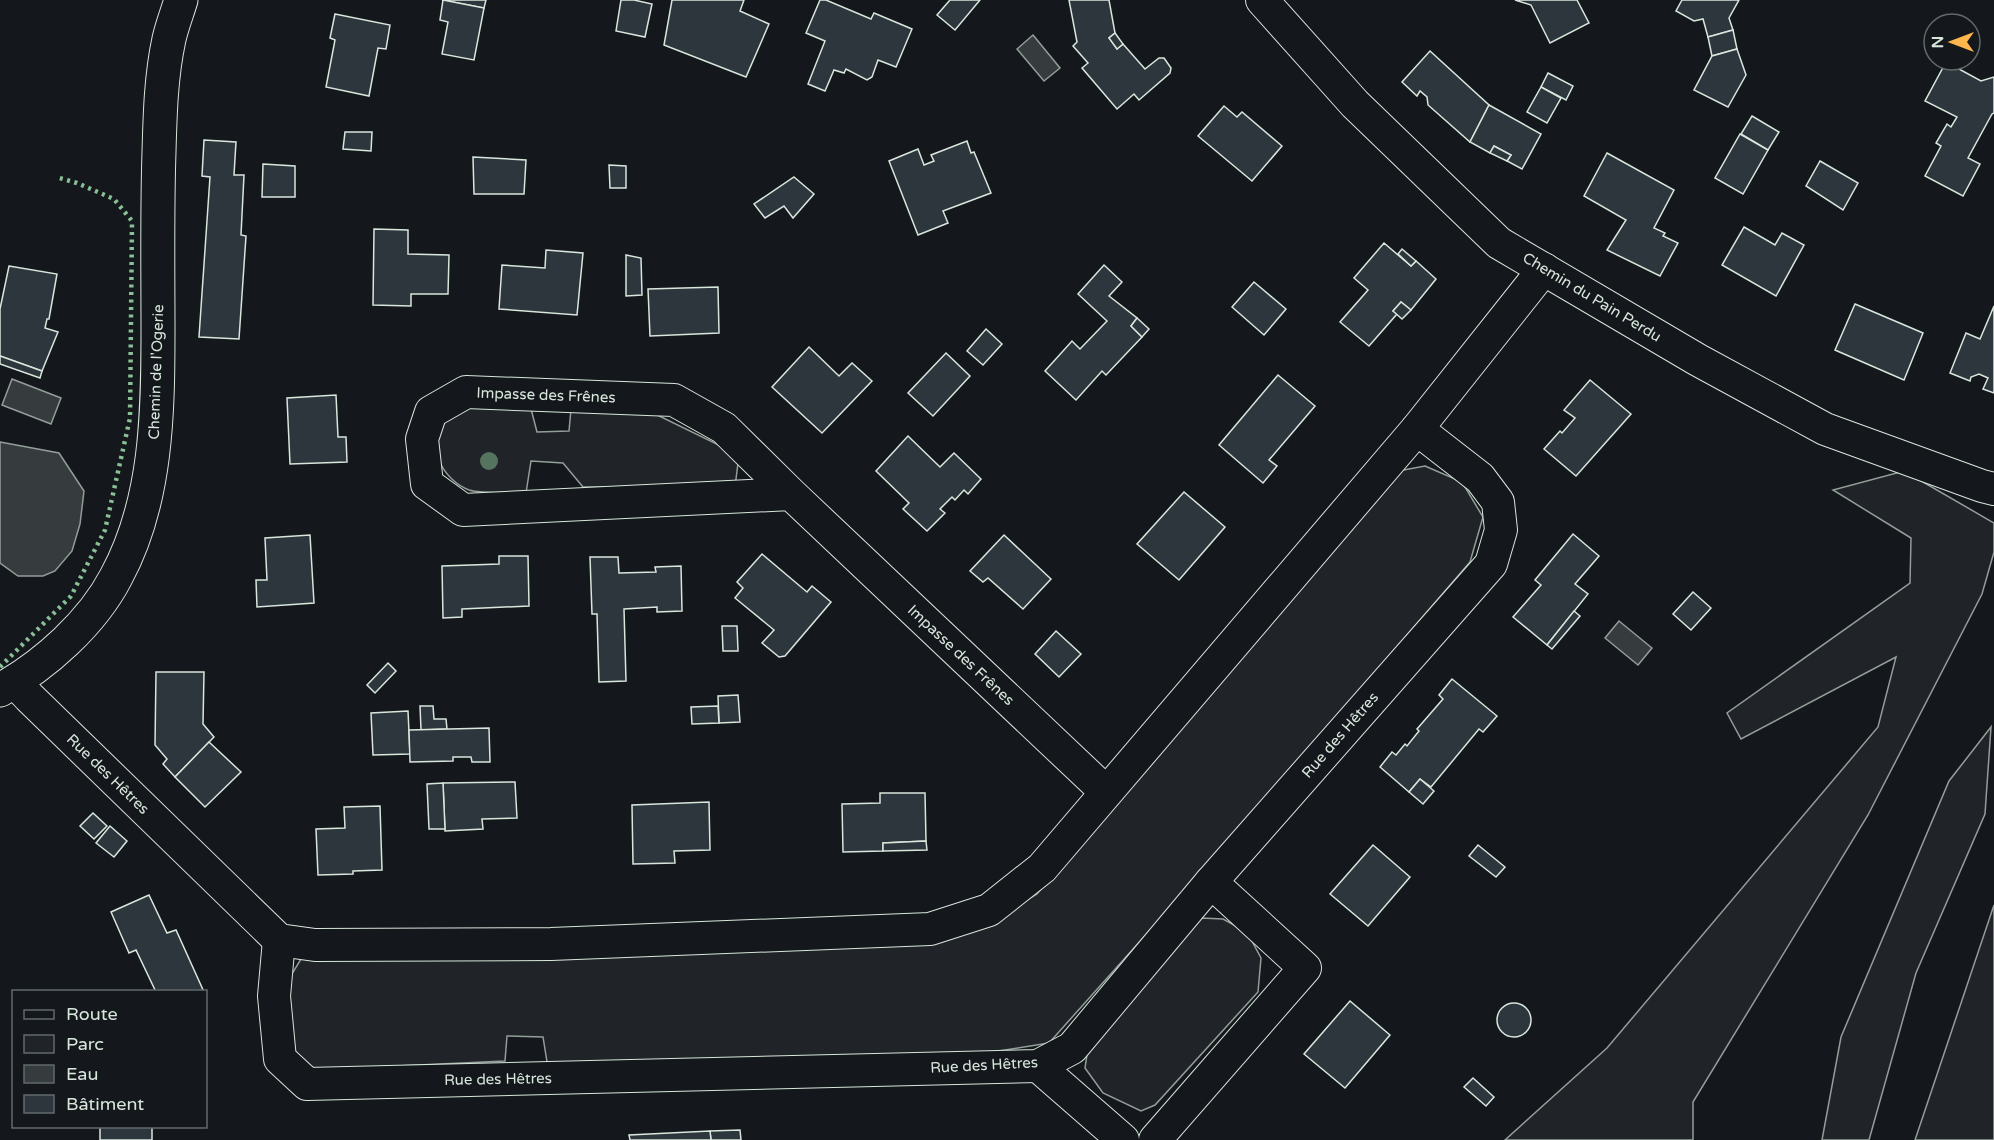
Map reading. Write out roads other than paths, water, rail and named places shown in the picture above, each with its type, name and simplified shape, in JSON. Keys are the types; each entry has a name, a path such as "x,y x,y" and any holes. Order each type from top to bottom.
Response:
{"street":[{"name":"Chemin de l'Ogerie","path":"7,686 76,631 97,606 116,578 132,541 145,500 153,460 157,420 160,105 169,40 181,0"},
{"name":"Chemin du Pain Perdu","path":"1262,0 1355,104 1500,243 1698,360 1825,429 1994,489"},
{"path":"279,940 315,945 551,944 930,929 989,910 1042,868 1417,429 1544,269"},
{"name":"Impasse des Frênes","path":"791,494 463,510 427,484 423,439 431,412 466,392 674,400 724,428 1106,792"},
{"name":"Rue des Hêtres","path":"7,686 28,697 279,940 274,996 280,1059 307,1084 1038,1066 1072,1048 1211,882 1491,564 1501,530 1498,502 1480,478 1417,429"},
{"path":"1155,1140 1305,968 1211,882"},
{"path":"1038,1066 1123,1140"}],"water":[{"path":"1033,35 1060,68 1044,81 1017,49"},
{"path":"12,379 61,398 51,424 2,405"},
{"path":"0,442 59,453 84,491 80,524 72,551 55,571 43,576 18,576 0,563"},
{"path":"1619,621 1652,648 1638,665 1605,638"}]}
